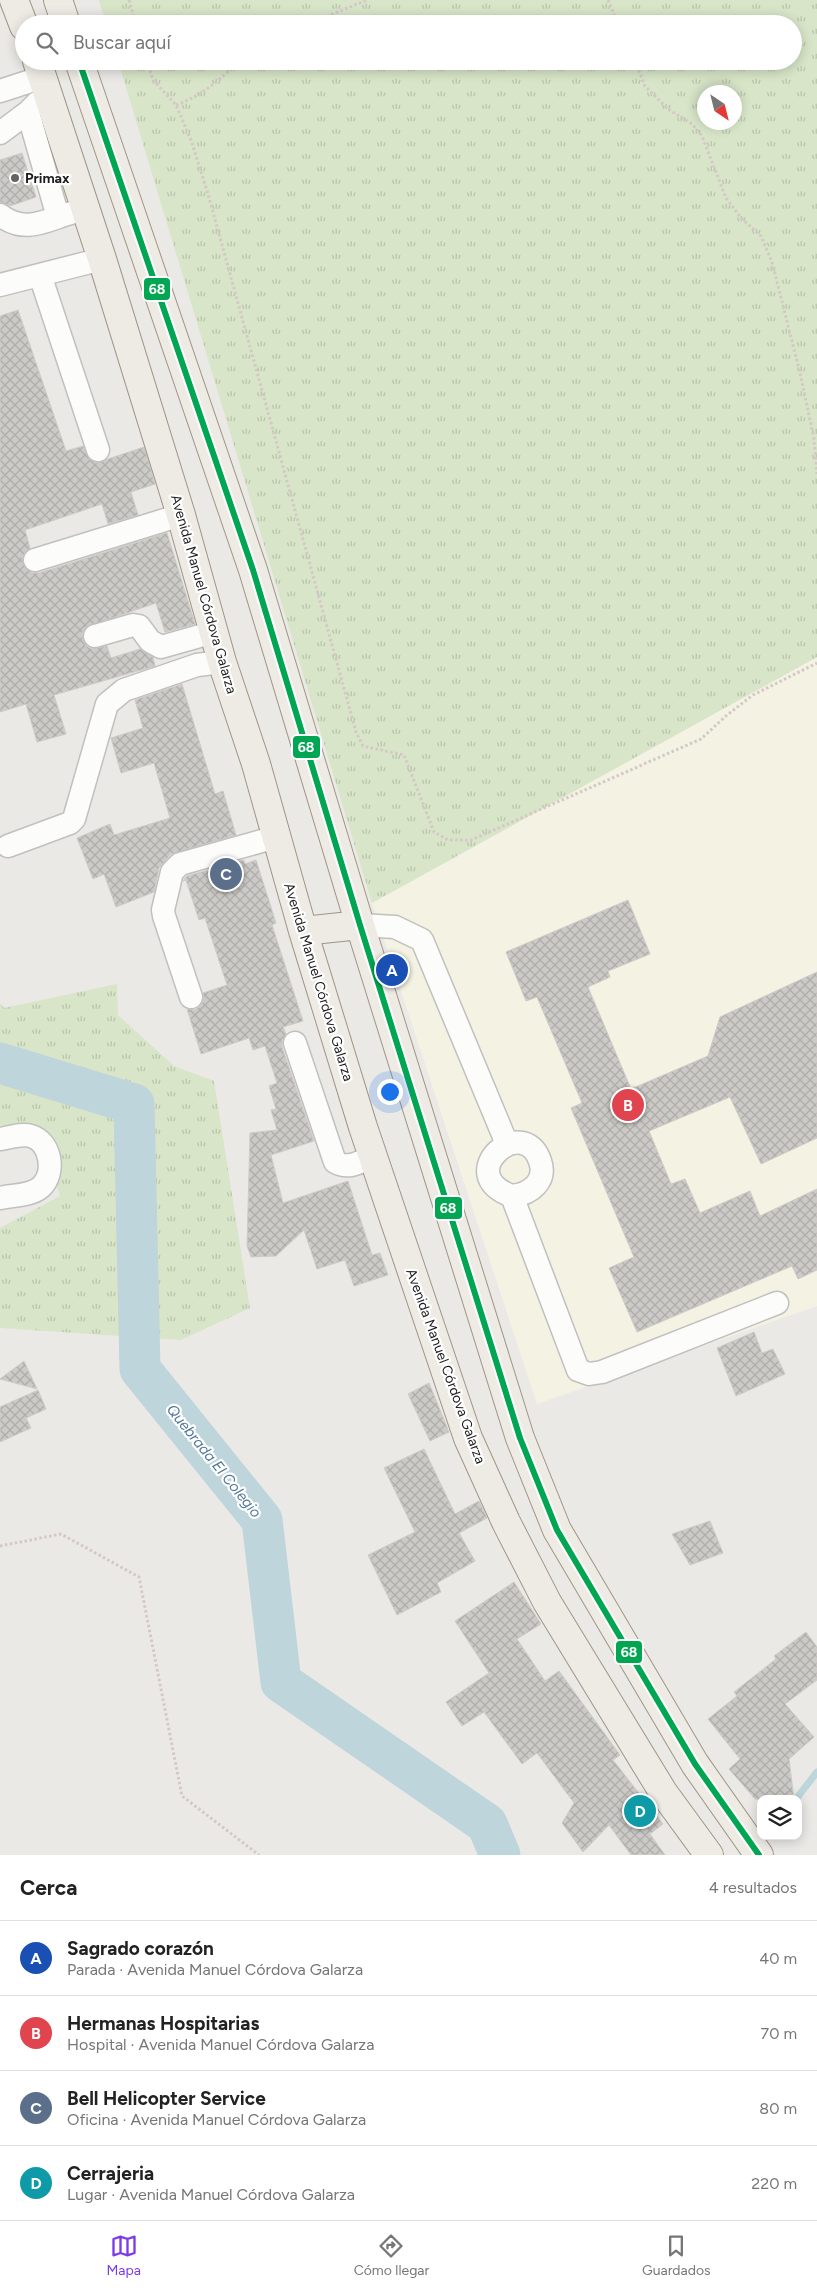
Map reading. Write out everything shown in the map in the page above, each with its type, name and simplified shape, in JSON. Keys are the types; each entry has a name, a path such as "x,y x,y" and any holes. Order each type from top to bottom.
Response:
{"main road":[{"path":"14,0 20,15"},
{"path":"58,0 63,15"},
{"path":"83,70 253,570 360,925 520,1438 557,1530 695,1764 759,1855"},
{"name":"Avenida Manuel Córdova Galarza","path":"42,76 102,259 181,515 222,662 256,764 303,931 373,1156 468,1438 506,1522 547,1602 664,1792 710,1855"},
{"path":"303,931 360,925"}],"street":[{"path":"0,92 42,76"},
{"path":"0,133 28,112 42,76"},
{"path":"28,112 58,216"},
{"path":"0,215 9,222 23,227 86,209"},
{"path":"0,285 102,259"},
{"path":"40,275 98,450"},
{"path":"35,560 181,515"},
{"path":"95,636 133,625 139,626 150,641 161,647 214,632"},
{"path":"8,846 70,823 74,819 107,704 115,697 124,690 197,665 222,662"},
{"path":"192,997 163,910 172,872 180,864 276,837"},
{"path":"360,925 395,927 422,940 507,1144"},
{"path":"295,1043 335,1162 342,1166 350,1166 373,1156"},
{"path":"0,1139 33,1136 46,1149 50,1172 41,1187 29,1194 0,1198"},
{"path":"519,1143 530,1147 538,1156 542,1167 540,1179 534,1188 524,1195 512,1196 500,1192 493,1183 489,1172 490,1160 497,1150 507,1144 519,1143"},
{"path":"512,1196 578,1370 588,1374 602,1372 777,1303"}],"path":[{"path":"129,0 133,15"},
{"path":"330,15 367,0"},
{"path":"608,0 614,15"},
{"path":"150,70 153,80 176,105 191,140 208,194 356,732 363,746 404,755 434,832 448,840 471,840 692,743 701,739 727,715 754,695 817,663"},
{"path":"176,105 208,90 230,70"},
{"path":"638,70 645,86 668,109 692,124 702,136 726,198 741,218 761,236 772,262 800,373 814,438 817,474"},
{"path":"0,1546 61,1534 139,1577 182,1796 259,1855"}],"shaded area":[{"path":"817,657 817,1306 537,1404 372,903"}],"green space":[{"path":"99,0 817,0 817,657 372,903 121,70 802,70 802,15 103,15"},
{"path":"117,984 118,1015 174,1066 214,1081 250,1308 181,1340 0,1328 0,1228 60,1196 51,1163 17,1131 0,1126 0,1003 4,1008"}],"building":[{"name":"Primax","path":"22,153 36,197 10,206 0,202 0,160"},
{"path":"18,310 66,451 83,446 89,459 96,463 144,447 155,484 131,492 138,515 108,524 102,504 25,530 30,548 22,557 23,564 32,573 39,573 167,533 195,624 165,632 156,603 86,627 82,633 86,646 92,649 107,646 111,658 140,649 153,657 155,666 54,695 66,734 37,742 26,704 0,712 0,316"},
{"path":"182,684 215,794 223,791 236,835 171,854 159,868 154,892 116,907 104,874 93,879 77,838 110,824 114,835 170,818 154,763 121,773 111,738 143,728 135,700"},
{"path":"244,860 245,864 256,860 276,923 272,925 303,1021 283,1027 286,1034 282,1040 282,1047 314,1141 271,1155 283,1203 348,1181 372,1255 380,1253 388,1275 354,1286 345,1260 317,1269 304,1230 276,1256 251,1257 247,1246 250,1133 277,1130 271,1110 276,1109 269,1086 277,1083 265,1046 253,1050 249,1038 201,1054 187,1009 195,1010 200,1006 204,1000 203,993 227,985 205,918 199,920 186,880 183,881 187,876"},
{"path":"628,900 650,954 608,971 610,977 588,987 631,1089 708,1056 720,1017 817,972 817,1138 761,1164 730,1097 649,1131 671,1184 685,1179 700,1213 750,1191 760,1216 817,1189 817,1270 798,1279 792,1266 637,1332 609,1268 634,1257 571,1108 582,1103 537,997 526,1001 506,952"},
{"path":"754,1332 762,1353 773,1349 785,1374 736,1396 717,1348"},
{"path":"24,1361 37,1389 0,1379"},
{"path":"429,1383 449,1432 430,1441 408,1394"},
{"path":"38,1390 46,1409 26,1418 31,1428 0,1442 0,1407"},
{"path":"424,1449 455,1514 479,1501 487,1518 459,1533 475,1561 437,1583 441,1592 397,1615 368,1555 415,1532 384,1468"},
{"path":"710,1521 723,1553 690,1565 672,1534"},
{"path":"514,1582 541,1624 517,1639 545,1681 559,1671 620,1755 613,1760 663,1824 650,1834 665,1855 631,1855 609,1825 583,1852 562,1823 574,1803 537,1753 522,1764 484,1712 462,1726 446,1702 489,1673 455,1621"},
{"path":"806,1632 817,1647 817,1680 785,1704 814,1737 789,1759 794,1795 757,1795 757,1799 755,1799 729,1769 740,1759 708,1719 737,1696 734,1692 776,1659 774,1656"}],"waterway":[{"name":"Quebrada El Colegio","path":"0,1063 134,1104 140,1369 262,1520 281,1682 487,1824 500,1855"},
{"path":"799,1795 817,1772"}],"transit line":[{"name":"68","path":"82,70 253,570 360,925 520,1438 557,1530 695,1764 759,1855"}],"place":[{"name":"Primax","path":"15,178"},
{"name":"Bell Helicopter Service","path":"226,874"},
{"name":"Sagrado corazón","path":"392,970"},
{"name":"Hermanas Hospitarias","path":"628,1105"},
{"name":"Cerrajeria","path":"640,1811"}]}
